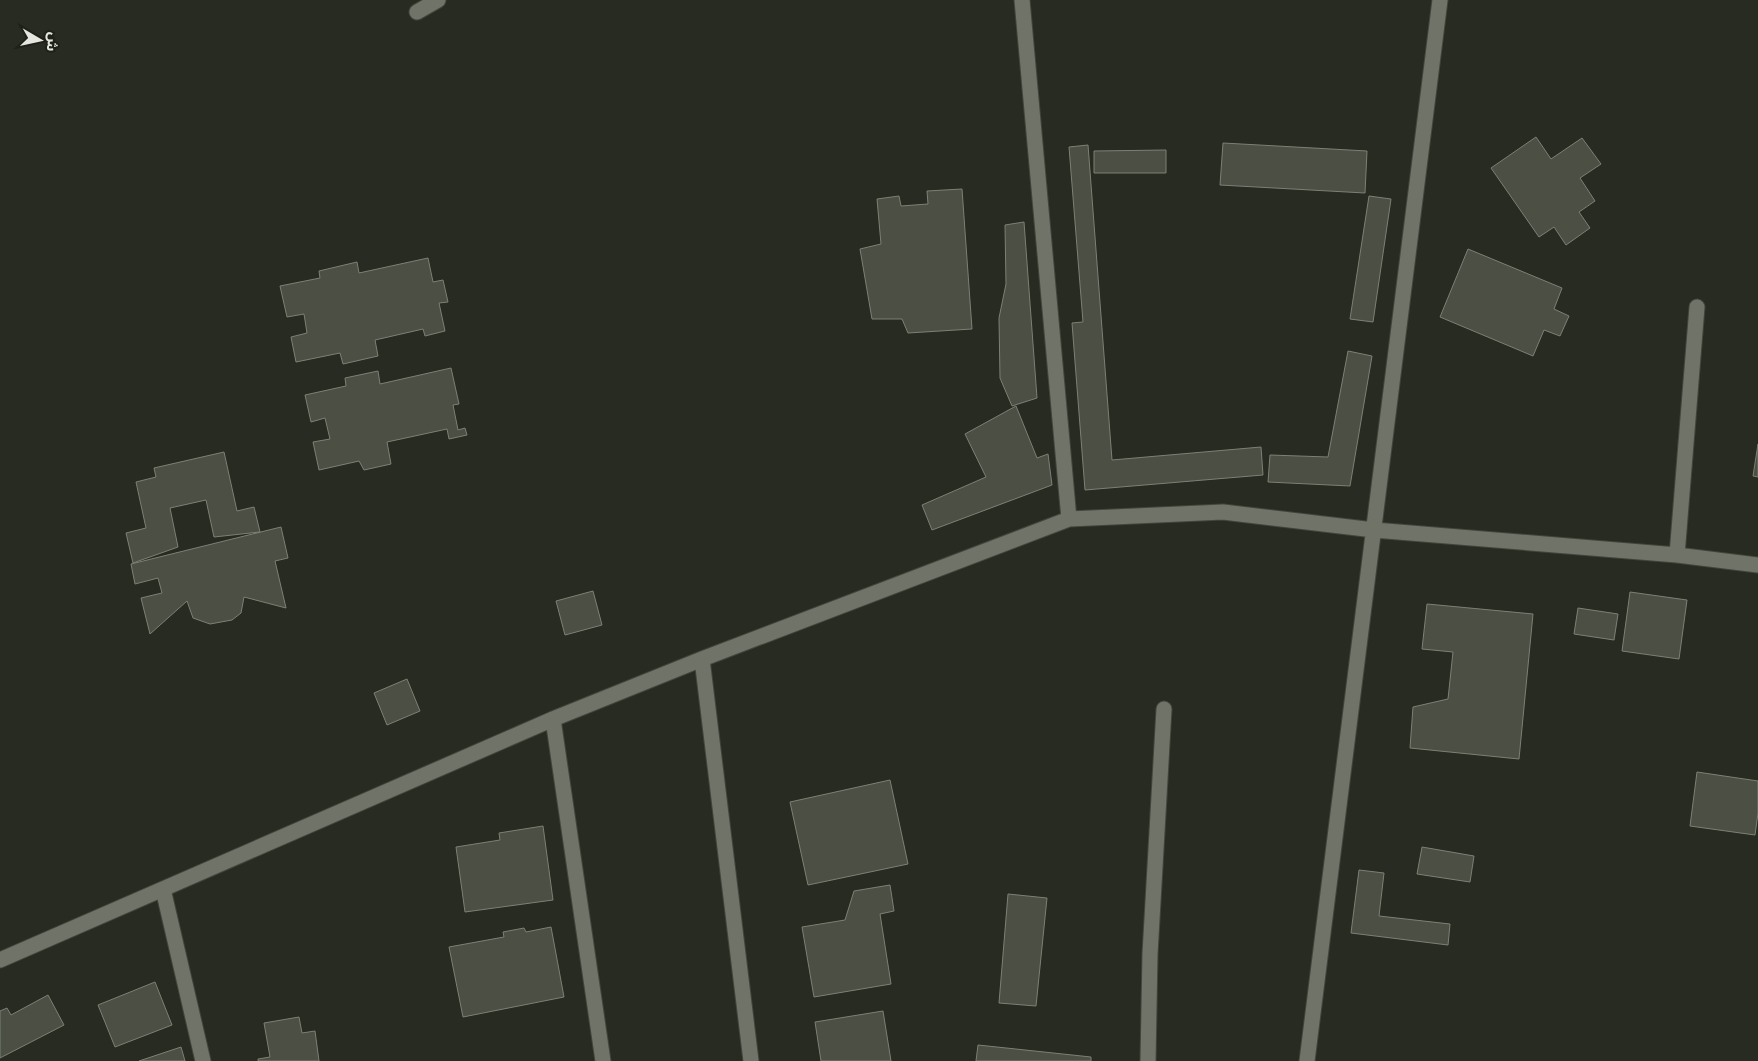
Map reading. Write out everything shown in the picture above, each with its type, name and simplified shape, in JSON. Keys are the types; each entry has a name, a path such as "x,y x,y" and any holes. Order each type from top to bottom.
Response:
{"street":[{"path":"417,12 438,0"},
{"path":"1022,0 1069,519"},
{"path":"1307,1061 1440,0"},
{"path":"1676,555 1697,307"},
{"path":"0,960 553,719 1069,519 1223,512 1374,530 1676,555 1758,564"},
{"path":"702,660 751,1061"},
{"path":"1148,1061 1150,954 1164,709"},
{"path":"553,719 603,1061"},
{"path":"163,889 204,1061"}],"building":[{"path":"1536,137 1551,159 1582,138 1601,164 1580,178 1595,201 1579,212 1590,228 1566,245 1554,227 1539,237 1491,168"},
{"path":"1223,143 1367,151 1365,193 1220,185"},
{"path":"1088,145 1112,460 1261,447 1263,475 1085,490 1072,323 1083,322 1069,147"},
{"path":"1166,150 1166,173 1094,173 1094,151"},
{"path":"962,189 972,329 908,333 902,319 872,319 860,249 881,244 877,199 899,196 901,206 928,204 927,191"},
{"path":"1369,196 1391,199 1373,322 1350,319"},
{"path":"1024,222 1037,398 1012,406 1000,378 999,318 1006,284 1005,225"},
{"path":"1468,249 1562,288 1554,309 1569,316 1560,336 1544,330 1533,356 1440,317"},
{"path":"428,258 433,282 443,280 448,302 439,303 445,331 425,336 423,329 375,340 378,356 343,364 340,353 296,362 291,337 307,333 304,314 287,317 280,286 320,278 319,271 357,262 359,273"},
{"path":"1348,351 1372,356 1350,486 1268,482 1270,455 1328,457"},
{"path":"451,368 459,404 453,405 458,430 465,428 467,435 449,439 447,429 387,442 391,464 364,470 359,461 319,470 313,442 330,439 325,418 311,422 305,395 346,386 345,378 378,371 380,384"},
{"path":"1016,406 1037,458 1048,454 1052,485 932,530 922,505 986,477 965,434"},
{"path":"1758,444 1758,477 1753,476"},
{"path":"224,452 237,511 254,507 260,532 214,537 206,500 170,508 178,547 133,563 126,533 146,528 136,482 156,477 154,468"},
{"path":"281,527 288,558 275,561 286,608 244,597 241,613 232,620 210,624 193,618 187,601 150,634 141,598 162,593 158,578 135,584 131,564"},
{"path":"593,591 602,625 565,635 556,601"},
{"path":"1630,592 1687,600 1679,659 1622,651"},
{"path":"1427,604 1533,614 1519,759 1410,748 1413,707 1448,699 1453,652 1422,649"},
{"path":"1578,608 1618,614 1614,640 1574,634"},
{"path":"407,679 420,711 387,725 374,693"},
{"path":"1697,772 1758,781 1758,813 1755,835 1690,826"},
{"path":"890,780 908,864 808,885 790,802"},
{"path":"543,826 553,900 465,912 456,847 500,840 499,833"},
{"path":"1422,847 1474,856 1470,882 1417,874"},
{"path":"1359,870 1384,873 1379,916 1450,924 1448,945 1351,933"},
{"path":"890,885 894,911 880,914 891,984 814,997 802,927 845,920 854,891"},
{"path":"1008,894 1047,898 1036,1006 999,1003"},
{"path":"551,927 564,997 463,1017 449,947 504,937 503,932 524,928 526,932"},
{"path":"155,982 172,1025 115,1047 98,1005"},
{"path":"48,995 64,1025 0,1058 0,1011 7,1008 11,1015"},
{"path":"883,1011 891,1061 821,1061 815,1022"},
{"path":"299,1017 302,1033 315,1031 319,1061 258,1061 258,1059 270,1057 264,1023"},
{"path":"978,1045 1091,1057 1091,1061 976,1061"},
{"path":"181,1047 185,1061 139,1061"}]}
